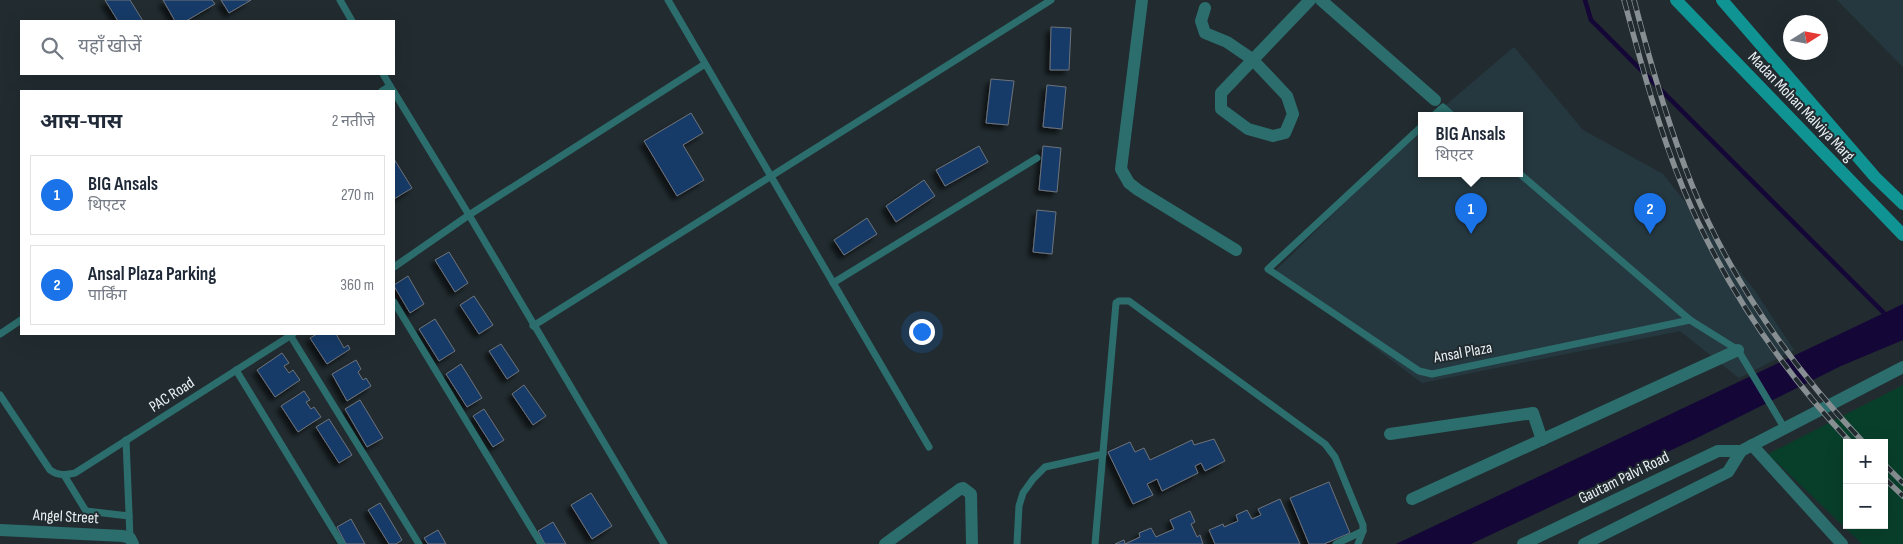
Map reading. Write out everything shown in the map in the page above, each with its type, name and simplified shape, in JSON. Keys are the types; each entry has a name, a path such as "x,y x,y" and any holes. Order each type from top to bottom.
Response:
{"main road":[{"name":"Madan Mohan Malviya Marg","path":"1676,0 1903,235"},
{"name":"Madan Mohan Malviya Marg","path":"1723,0 1875,177 1903,204"}],"street":[{"path":"1142,0 1121,169 1129,183 1138,190 1236,250"},
{"path":"1205,8 1201,21 1205,33 1226,42 1252,59 1287,96 1292,114 1285,132 1273,136 1248,129 1221,109 1221,93 1252,59 1310,0"},
{"path":"1321,0 1435,100"},
{"path":"1412,499 1738,350"},
{"name":"Gautam Palvi Road","path":"1523,544 1718,451 1747,448 1903,367"},
{"path":"1390,434 1533,413 1542,440"},
{"path":"1747,448 1842,544"},
{"name":"Gautam Palvi Road","path":"1584,544 1728,472 1747,448"},
{"path":"884,544 963,488 971,494 972,544"},
{"name":"Angel Street","path":"0,530 123,536 132,541"},
{"path":"15,531 21,544"}],"lane":[{"path":"340,0 351,20"},
{"path":"668,0 929,447"},
{"path":"533,326 1051,0"},
{"path":"395,266 469,215 705,64"},
{"path":"384,75 392,90"},
{"path":"395,95 469,215 533,326 664,544"},
{"path":"1437,112 1443,107 1449,112"},
{"name":"Ansal Plaza","path":"1418,130 1268,269 1419,371 1432,374 1690,320"},
{"path":"833,283 1037,158"},
{"path":"1523,176 1690,320 1738,350 1784,428"},
{"path":"1095,544 1116,303 1125,300 1137,306 1325,444 1335,457 1363,525 1363,531 1358,544"},
{"path":"395,304 541,544"},
{"path":"0,334 20,321"},
{"name":"PAC Road","path":"64,475 75,473 289,335"},
{"path":"292,335 419,544"},
{"path":"236,370 342,544"},
{"path":"0,395 50,470 56,474 64,475 86,511 129,516"},
{"path":"126,440 129,516 132,541"},
{"path":"1017,544 1019,506 1022,493 1033,479 1045,467 1103,454"},
{"path":"1336,544 1363,531"}],"shaded area":[{"path":"1837,0 1903,0 1903,67"},
{"path":"1514,47 1583,130 1663,174 1755,291 1794,350 1739,378 1680,331 1422,383 1274,272 1418,131 1418,177 1523,177 1523,112 1438,112"},
{"path":"1903,304 1903,340 1841,366 1695,439 1471,544 1396,544"}],"green space":[{"path":"1903,385 1903,544 1862,544 1846,529 1888,529 1888,439 1843,439 1843,526 1768,454"}],"building":[{"path":"105,0 130,0 142,20 117,20"},
{"path":"163,0 212,0 215,4 188,20 174,20"},
{"path":"221,0 251,0 229,13"},
{"path":"1051,27 1071,28 1069,70 1050,70"},
{"path":"991,79 1014,81 1008,125 986,123"},
{"path":"1047,85 1066,87 1062,129 1043,127"},
{"path":"691,113 703,133 683,145 704,180 677,196 644,141"},
{"path":"979,146 988,162 945,186 936,170"},
{"path":"1043,146 1061,148 1057,192 1039,190"},
{"path":"395,161 412,188 395,198"},
{"path":"924,180 935,196 896,222 886,206"},
{"path":"1037,210 1056,212 1052,254 1033,252"},
{"path":"867,218 877,234 844,255 834,240"},
{"path":"449,252 468,283 455,292 435,260"},
{"path":"408,276 424,304 410,313 395,288 395,284"},
{"path":"474,296 493,325 479,334 460,305"},
{"path":"435,319 455,351 439,361 419,329"},
{"path":"315,335 337,335 344,348 348,345 350,349 327,364 310,338"},
{"path":"501,344 519,371 507,379 489,351"},
{"path":"282,353 289,363 284,366 289,373 293,370 300,380 275,397 257,370"},
{"path":"356,360 361,369 358,372 363,380 366,378 371,386 347,401 332,374"},
{"path":"461,364 482,398 467,407 446,374"},
{"path":"524,385 546,416 533,425 512,394"},
{"path":"304,391 310,400 306,402 311,409 314,407 321,417 298,432 281,406"},
{"path":"360,400 383,438 367,447 345,409"},
{"path":"484,409 504,440 493,447 473,416"},
{"path":"329,419 352,455 339,463 316,427"},
{"path":"1214,439 1225,461 1205,471 1201,463 1195,466 1198,473 1162,491 1157,479 1147,484 1153,495 1133,504 1108,452 1130,442 1135,452 1144,448 1150,460 1192,440 1194,445"},
{"path":"1329,482 1350,533 1324,544 1309,544 1290,498"},
{"path":"591,493 612,526 592,539 571,505"},
{"path":"1280,499 1300,544 1215,544 1209,530 1223,524 1224,527 1238,521 1236,515 1247,510 1252,519 1261,515 1258,509"},
{"path":"380,503 402,540 396,544 389,544 368,510"},
{"path":"1190,511 1195,522 1191,524 1197,537 1200,535 1203,544 1125,544 1140,537 1139,533 1151,528 1156,537 1174,529 1170,520"},
{"path":"351,519 365,544 346,544 337,527"},
{"path":"553,522 566,544 545,544 538,531"},
{"path":"438,530 446,544 428,544 424,538"},
{"path":"1124,540 1125,544 1115,544"}],"waterway":[{"path":"1585,0 1591,20 1888,317"}],"railway":[{"path":"1624,0 1666,142 1683,188 1716,257 1755,323 1777,355 1825,415 1847,439"},
{"path":"1634,0 1675,140 1692,185 1725,255 1766,322 1789,354 1813,385 1860,439"},
{"path":"1888,468 1903,483"},
{"path":"1888,482 1903,496"}],"place":[{"name":"BIG Ansals","path":"1471,234"},
{"name":"Ansal Plaza Parking","path":"1650,234"}]}
